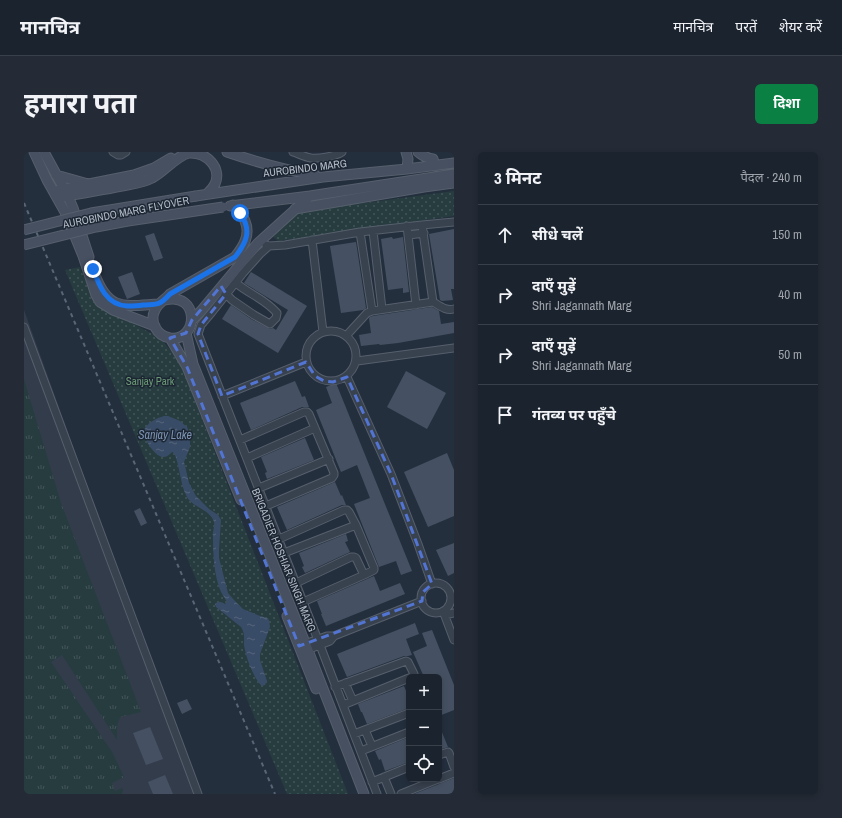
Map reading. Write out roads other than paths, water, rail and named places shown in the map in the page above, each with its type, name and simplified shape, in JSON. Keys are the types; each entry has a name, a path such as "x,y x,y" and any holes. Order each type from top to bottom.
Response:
{"main road":[{"path":"34,152 68,219 83,256 96,296 100,302 113,310 155,326"},
{"path":"44,152 66,192 75,213 97,281 105,294 119,305 126,306 162,302 170,299 176,299 182,301 190,309 192,320 186,333 179,337 170,338 158,332 153,321 155,309 162,302 170,294 235,257 243,248 247,229 245,220 233,205"},
{"path":"56,195 91,184 134,175 154,168 180,152"},
{"path":"66,192 145,181 158,174 184,154 196,152 207,157 215,166 215,184 208,194"},
{"path":"227,152 262,164 323,177"},
{"path":"406,152 408,159 407,169"},
{"path":"418,152 434,162"},
{"name":"AUROBINDO MARG","path":"208,194 323,177 407,169 434,162 454,163"},
{"path":"295,209 430,182 454,174"},
{"path":"56,175 91,184"},
{"path":"233,205 430,182 454,183"},
{"name":"AUROBINDO MARG FLYOVER","path":"24,230 91,213 208,194"},
{"path":"192,320 224,290 231,274 258,243 310,196"},
{"name":"AUROBINDO MARG FLYOVER","path":"24,245 96,227 233,205"},
{"path":"221,265 227,265 230,268 231,274"},
{"name":"BRIGADIER HOSHIAR SINGH MARG","path":"186,333 193,364 303,648 357,794"},
{"name":"BRIGADIER HOSHIAR SINGH MARG","path":"170,338 187,367 364,794"}],"street":[{"path":"113,152 118,155 122,155 126,152"},
{"path":"285,152 293,152 312,158 334,156 342,152"},
{"path":"258,243 269,246 360,232 454,222"},
{"path":"422,225 433,302"},
{"path":"408,226 416,305"},
{"path":"374,231 382,310"},
{"path":"360,232 372,311"},
{"path":"409,235 424,233"},
{"path":"312,240 323,332"},
{"path":"362,244 375,241"},
{"path":"269,246 260,254 236,283 224,290 201,325 198,334 377,794"},
{"path":"224,290 232,300 270,324 276,318 277,313 270,305 236,283"},
{"path":"346,336 367,313 372,311 433,302 445,309 454,309"},
{"path":"24,327 111,564 198,794"},
{"path":"330,330 339,332 350,338 355,346 357,361 347,377 339,381 324,381 315,376 306,362 306,350 311,340 323,332 330,330"},
{"path":"357,361 454,348"},
{"path":"222,396 306,362"},
{"path":"347,377 391,474 432,584"},
{"path":"240,440 307,412 329,459 334,473 332,478 266,506"},
{"path":"247,458 315,428"},
{"path":"259,488 329,459"},
{"path":"279,539 347,510 356,525 374,568 374,570 364,575 303,602"},
{"path":"284,553 356,525"},
{"path":"296,583 351,557 356,558 364,575"},
{"path":"444,613 450,604 452,593 444,585 437,583 432,584 426,588 421,595 423,605 432,612 444,613 454,613"},
{"path":"303,648 319,642 327,636 334,636 422,601"},
{"path":"444,613 454,640"},
{"path":"336,687 406,661 414,674"},
{"path":"343,705 406,679"},
{"path":"345,683 353,701"},
{"path":"354,734 406,714"},
{"path":"365,730 372,746"},
{"path":"361,750 406,733"},
{"path":"442,754 446,752 449,753 454,767"},
{"path":"372,782 406,768"},
{"path":"442,778 454,773"},
{"path":"384,777 391,794"},
{"path":"401,794 431,782"}],"water":[{"name":"Sanjay Lake","path":"164,416 180,421 187,427 190,436 190,447 184,462 189,483 196,496 209,509 218,515 221,520 219,558 228,593 243,609 269,620 270,627 260,654 260,660 267,681 265,685 262,686 250,667 244,645 244,634 241,627 216,607 215,604 220,602 225,604 227,602 221,592 215,572 213,535 214,522 209,514 193,504 187,497 174,453 172,452 164,457 157,454 151,447 144,434 145,428 149,423"}],"railway":[{"path":"24,203 275,794"}],"park label":[{"name":"Sanjay Park","path":"150,381"}]}
